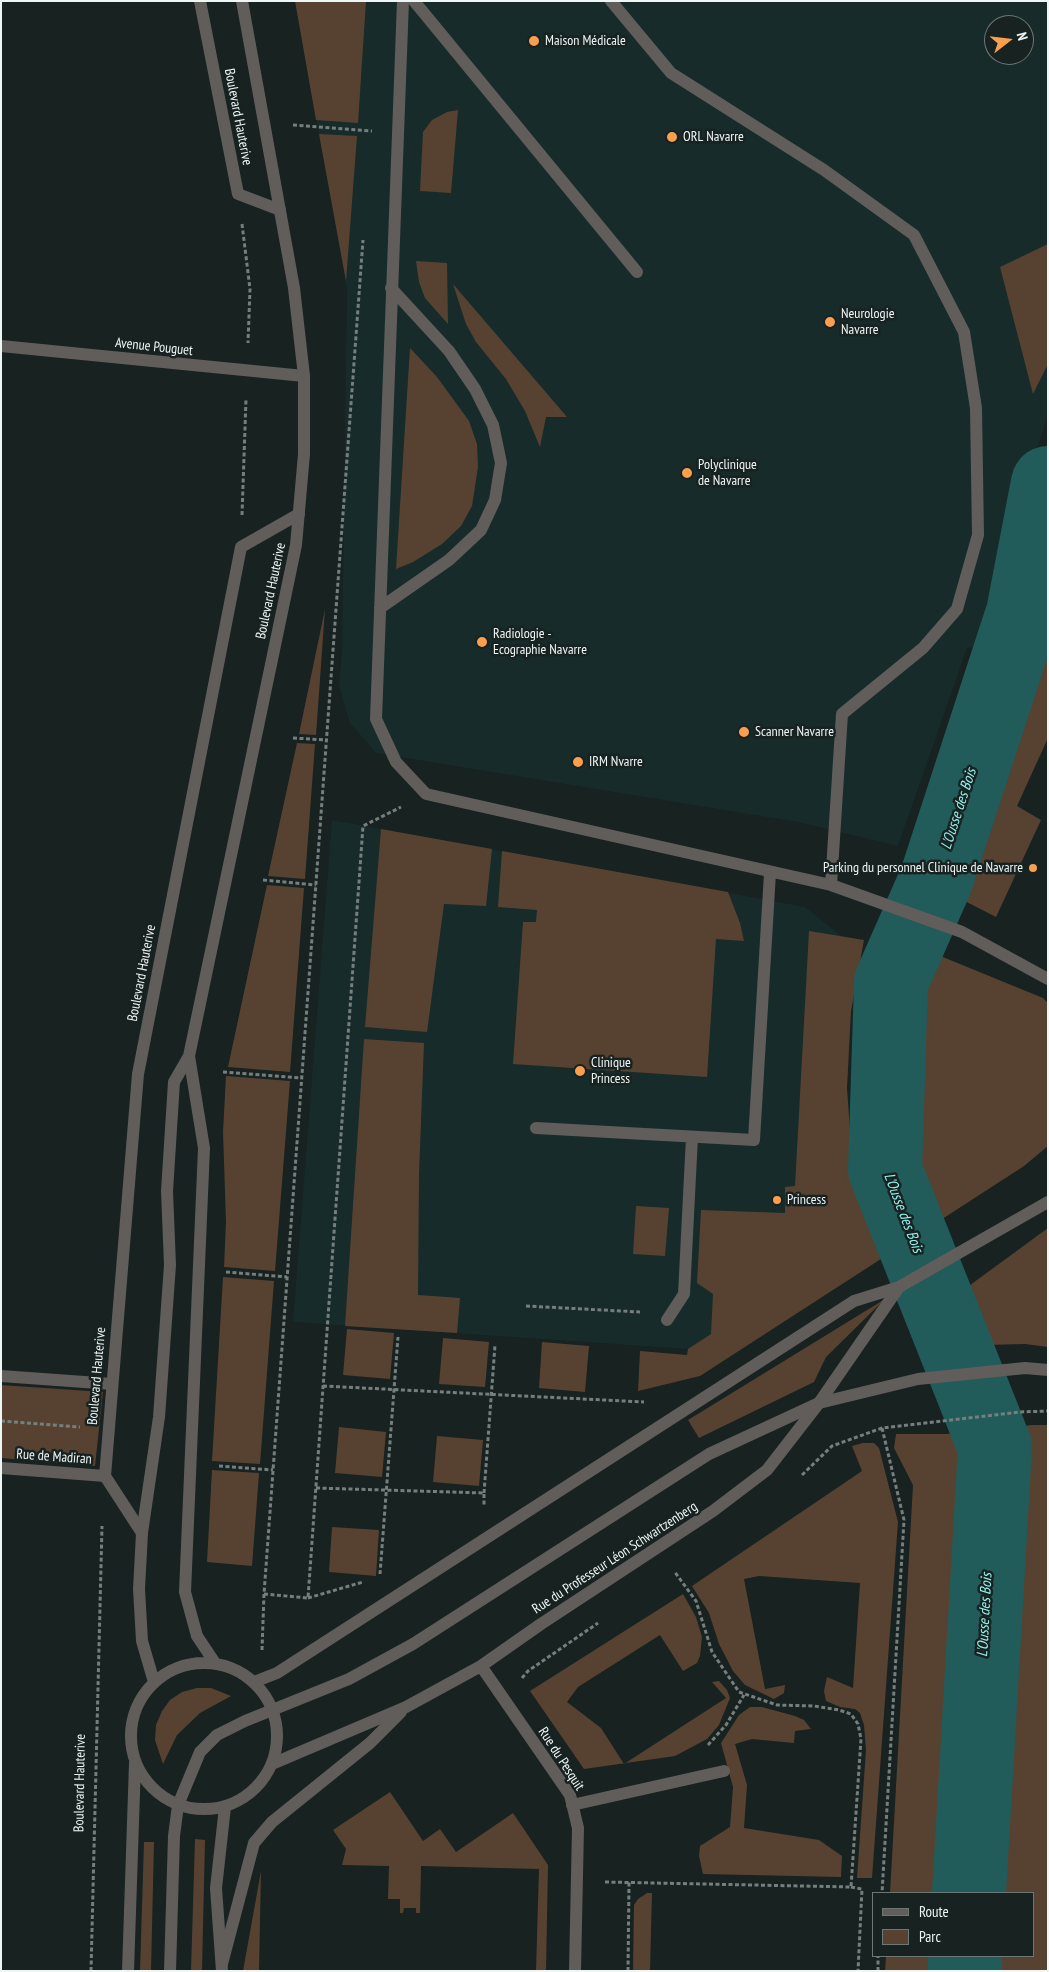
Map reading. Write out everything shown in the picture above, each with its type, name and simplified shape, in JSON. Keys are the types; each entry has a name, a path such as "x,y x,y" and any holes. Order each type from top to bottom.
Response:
{"street":[{"name":"Boulevard Hauterive","path":"200,1 238,194 280,210"},
{"name":"Boulevard Hauterive","path":"154,1682 142,1641 139,1589 142,1533 161,1398 170,1266 167,1191 174,1082 189,1056 296,545 304,454 304,376 294,288 242,1"},
{"path":"403,1 376,719 396,762 426,794 770,873 831,885 962,932 1048,979"},
{"path":"414,1 636,272"},
{"path":"611,1 671,73 824,170 914,236 964,332 976,408 978,535 957,609 923,648 842,714 831,885"},
{"path":"380,608 449,560 481,530 495,500 501,463 492,425 475,389 449,351 391,288"},
{"name":"Avenue Pouguet","path":"1,346 304,376"},
{"name":"Boulevard Hauterive","path":"105,1476 138,1074 241,547 299,514"},
{"path":"536,1128 754,1140 770,873"},
{"name":"Boulevard Hauterive","path":"189,1056 204,1148 185,1592 197,1636 215,1663"},
{"path":"669,1317 684,1294 692,1137"},
{"name":"Rue du Professeur Léon Schwartzenberg","path":"254,1682 277,1673 854,1301 899,1287 1048,1202"},
{"name":"Rue du Professeur Léon Schwartzenberg","path":"272,1764 406,1707 481,1666 713,1511 767,1470 819,1403 899,1287"},
{"path":"170,1971 174,1836 178,1805 200,1752 217,1736 272,1709 349,1679 405,1648 709,1454 819,1403 918,1379 1025,1368 1048,1370"},
{"path":"1,1376 112,1384"},
{"name":"Rue de Madiran","path":"1,1468 105,1476"},
{"path":"105,1476 142,1533"},
{"path":"128,1971 134,1763 130,1742 132,1719 140,1699 154,1682 172,1670 186,1665 215,1663 236,1670 254,1682 272,1709 276,1721 277,1742 272,1764 261,1783 245,1798 225,1807 203,1810 178,1805 162,1797 146,1782 134,1763"},
{"name":"Rue du Pesquit","path":"481,1666 570,1795 578,1828 575,1971"},
{"path":"222,1968 254,1843 272,1822 370,1743 406,1707"},
{"path":"572,1805 724,1771"},
{"path":"222,1968 216,1888 225,1807"}],"path":[{"path":"370,140 372,121"},
{"path":"264,124 397,132"},
{"path":"277,1673 262,1653 264,1594 364,237"},
{"path":"293,738 327,740"},
{"path":"264,1594 308,1598 363,826 426,794"},
{"path":"263,880 316,885"},
{"path":"223,1072 302,1078"},
{"path":"219,1272 288,1277"},
{"path":"526,1306 669,1317"},
{"path":"379,1577 398,1337"},
{"path":"483,1511 495,1345"},
{"path":"323,1386 645,1402"},
{"path":"800,1477 832,1446 882,1428 1020,1412 1048,1411"},
{"path":"1,1421 108,1429"},
{"path":"882,1428 904,1520 882,1892"},
{"path":"217,1466 273,1470"},
{"path":"316,1488 484,1493"},
{"name":"Boulevard Hauterive","path":"91,1971 102,1523"},
{"path":"657,1548 696,1601 712,1652 725,1676 739,1692 777,1706 814,1706 839,1710 851,1714 858,1724 861,1739 851,1887"},
{"path":"666,1577 682,1566"},
{"path":"522,1684 522,1678 528,1671 604,1619"},
{"path":"704,1748 726,1725 744,1695"},
{"path":"577,1881 851,1887 862,1889 858,1971"},
{"path":"628,1971 629,1882"},
{"path":"878,1957 878,1971"}],"shaded area":[{"name":"Polyclinique de Navarre","path":"295,1 1048,1 1048,415 974,647 967,648 898,846 798,822 376,753 350,723 339,686 342,651 347,289"},
{"name":"Clinique Princess","path":"332,820 805,907 862,952 851,1011 847,1088 850,1131 859,1189 874,1231 688,1349 293,1322"}],"green space":[{"path":"295,1 366,1 358,123 316,120"},
{"path":"458,110 451,193 420,191 423,132 432,120 447,112"},
{"path":"319,134 357,136 346,281"},
{"path":"1048,244 1048,364 1033,394 1000,267"},
{"path":"416,261 447,263 448,324 425,298 419,282"},
{"path":"453,284 567,417 546,417 540,447 525,411 506,379 476,342 466,324"},
{"path":"410,348 437,377 469,421 477,444 478,467 472,506 461,526 442,544 413,562 396,569"},
{"path":"1048,553 1048,738 1017,806 1041,820 996,917 949,893 1033,626"},
{"path":"325,609 316,735 299,734"},
{"path":"297,743 315,744 305,879 268,876"},
{"path":"381,829 492,849 486,906 444,904 427,1032 365,1027"},
{"path":"502,851 728,892 740,923 744,941 716,939 707,1077 513,1064 523,922 536,922 537,910 498,907"},
{"path":"267,885 304,888 290,1072 228,1067"},
{"path":"809,931 864,940 851,1011 847,1088 850,1131 859,1189 884,1257 700,1376 638,1391 640,1351 687,1355 688,1349 711,1334 713,1294 697,1283 701,1210 785,1213 785,1187 795,1186"},
{"path":"911,944 1043,998 1048,1003 1048,1146 1024,1166 916,1236 889,1170 894,984"},
{"path":"364,1039 424,1043 419,1174 418,1295 460,1298 457,1333 345,1326"},
{"path":"226,1076 290,1081 275,1271 224,1267 226,1222 223,1132"},
{"path":"636,1206 669,1208 665,1256 633,1254"},
{"path":"1048,1228 1048,1347 1025,1344 983,1345 951,1299"},
{"path":"223,1277 274,1281 260,1464 212,1461"},
{"path":"885,1299 826,1357 814,1382 699,1438 688,1420"},
{"path":"347,1329 394,1333 390,1379 343,1375"},
{"path":"443,1338 489,1342 485,1387 439,1384"},
{"path":"542,1342 589,1346 585,1392 539,1388"},
{"path":"1,1385 103,1392 95,1466 1,1458"},
{"path":"1048,1425 1048,1971 885,1971 886,1957 1034,1957 1034,1892 890,1892 913,1485 894,1448 896,1434 946,1434"},
{"path":"339,1427 386,1432 382,1477 335,1473"},
{"path":"437,1436 483,1440 479,1486 433,1482"},
{"path":"874,1443 879,1448 898,1522 872,1878 857,1878 866,1750 864,1725 860,1713 855,1709 840,1707 826,1701 824,1691 827,1677 853,1688 860,1583 759,1576 744,1579 765,1689 785,1685 784,1693 774,1699 745,1685 733,1671 719,1644 709,1613 692,1586 862,1471 852,1446"},
{"path":"212,1470 259,1473 252,1566 207,1562"},
{"path":"332,1527 379,1530 376,1576 329,1572"},
{"path":"683,1594 696,1617 702,1637 700,1656 697,1663 683,1671 660,1635 578,1687 567,1702 601,1728 624,1763 584,1769 530,1691"},
{"path":"719,1681 727,1690 730,1698 719,1725 707,1739 675,1756 625,1763 726,1698 712,1682"},
{"path":"197,1688 211,1688 231,1696 200,1713 177,1735 163,1764 155,1740 156,1725 162,1711 170,1700 182,1692"},
{"path":"750,1707 762,1707 795,1716 804,1720 811,1729 795,1731 794,1743 752,1739 735,1744 747,1785 744,1828 819,1840 842,1856 841,1877 703,1874 699,1856 700,1846 730,1827 733,1787 721,1743 739,1715"},
{"path":"390,1792 423,1841 440,1829 456,1852 513,1813 548,1865 546,1971 536,1971 539,1869 421,1866 420,1913 416,1913 416,1908 404,1908 403,1913 400,1913 400,1899 388,1899 389,1866 342,1865 346,1849 333,1830"},
{"path":"195,1839 205,1840 202,1971 191,1971"},
{"path":"144,1842 154,1842 151,1971 140,1971"},
{"path":"261,1871 259,1971 243,1971"},
{"path":"647,1893 652,1893 650,1971 633,1971 634,1905 638,1899"}],"waterway":[{"name":"L'Ousse des Bois","path":"969,1892 995,1447 885,1170 891,982 936,880 1023,613 1048,483"},
{"name":"L'Ousse des Bois","path":"965,1957 965,1971"}],"place":[{"name":"Maison Médicale","path":"534,41"},
{"name":"ORL Navarre","path":"672,137"},
{"name":"Neurologie Navarre","path":"830,322"},
{"name":"Polyclinique de Navarre","path":"687,473"},
{"name":"Radiologie - Ecographie Navarre","path":"482,642"},
{"name":"Scanner Navarre","path":"744,732"},
{"name":"IRM Nvarre","path":"578,762"},
{"name":"Parking du personnel Clinique de Navarre","path":"1033,868"},
{"name":"Clinique Princess","path":"580,1071"},
{"name":"Princess","path":"777,1200"}]}
